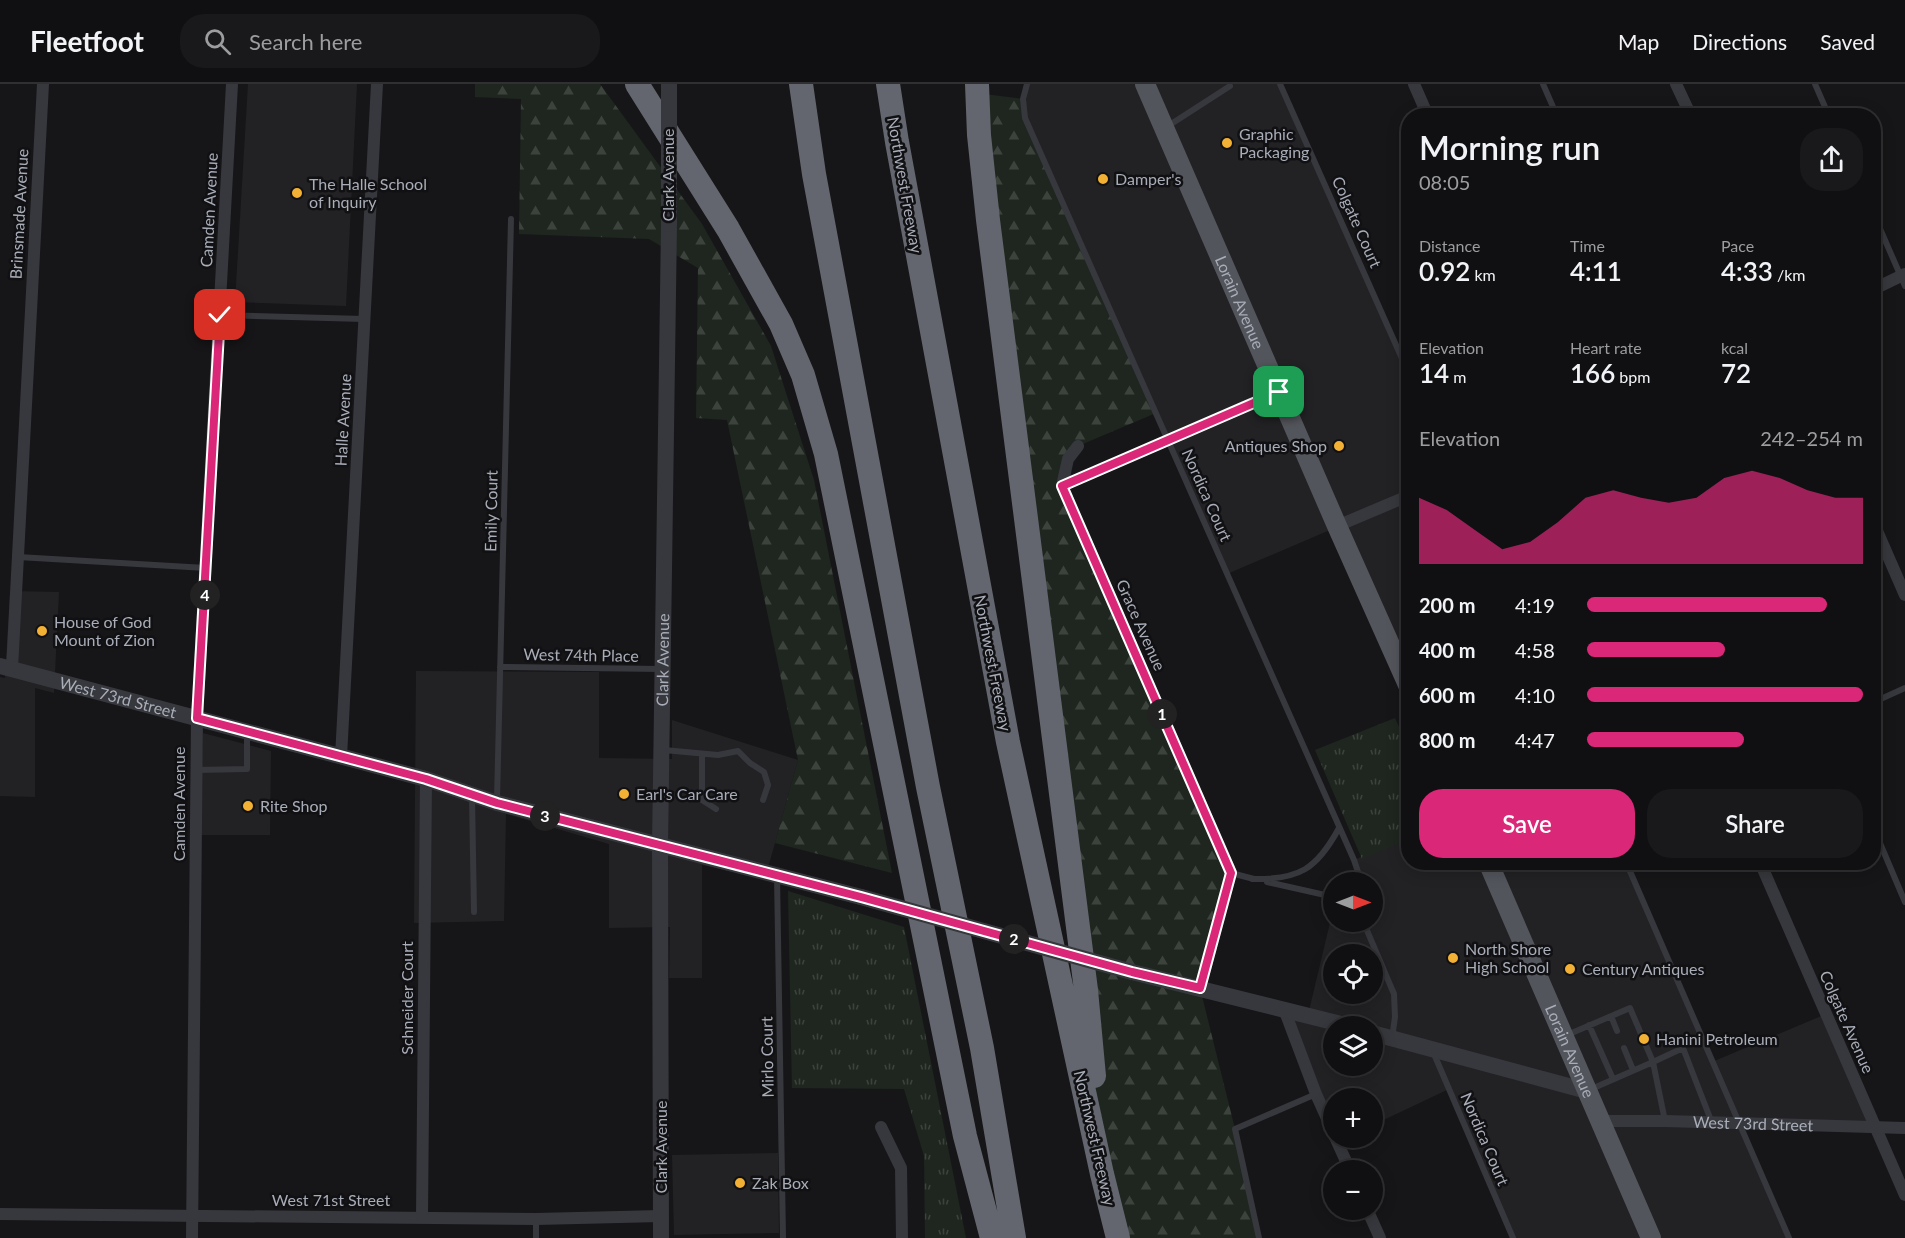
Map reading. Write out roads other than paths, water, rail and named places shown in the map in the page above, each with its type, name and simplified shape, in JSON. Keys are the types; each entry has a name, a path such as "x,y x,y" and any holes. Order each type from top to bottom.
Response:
{"highway":[{"path":"637,84 728,229 766,295 803,375 815,412 826,454 965,1136 992,1238"},
{"path":"801,84 817,186 926,775 982,1048 1014,1238"},
{"name":"Northwest Freeway","path":"888,84 1008,742 1118,1238"},
{"path":"977,84 978,135 988,220 1086,990 1102,1174"}],"main road":[{"name":"Lorain Avenue","path":"1145,84 1401,670"},
{"name":"Lorain Avenue","path":"1491,870 1651,1238"}],"street":[{"name":"Brinsmade Avenue","path":"6,668 18,557 43,84"},
{"name":"Camden Avenue","path":"192,1238 197,718 232,84"},
{"name":"Halle Avenue","path":"341,757 377,84"},
{"name":"Clark Avenue","path":"661,1238 661,669 669,224 669,84"},
{"path":"1414,84 1424,108"},
{"path":"1676,84 1686,108"},
{"path":"1881,287 1904,279"},
{"path":"1062,486 1068,459 1078,446"},
{"name":"Grace Avenue","path":"1062,486 1231,873"},
{"path":"1337,526 1401,499"},
{"path":"1881,540 1905,595"},
{"name":"West 73rd Street","path":"6,668 426,779 497,803 861,897 1132,972 1323,1019"},
{"name":"Schneider Court","path":"422,1217 426,779"},
{"name":"Colgate Avenue","path":"1763,870 1905,1195"},
{"path":"1200,988 1231,873"},
{"path":"1284,1009 1323,1110"},
{"path":"1383,1036 1587,1091"},
{"name":"West 73rd Street","path":"1601,1121 1905,1128"},
{"path":"881,1127 901,1168 902,1238"},
{"name":"West 71st Street","path":"0,1214 536,1219 661,1216"},
{"path":"1372,1220 1380,1238"}],"lane":[{"name":"Nordica Court","path":"1027,84 1023,99 1025,118 1358,872"},
{"name":"Colgate Court","path":"1280,84 1401,356"},
{"path":"1543,84 1554,108"},
{"path":"1815,84 1826,108"},
{"path":"1165,128 1230,86"},
{"name":"Emily Court","path":"497,803 511,219"},
{"path":"1881,230 1904,279"},
{"path":"220,315 364,320"},
{"path":"1062,486 1279,392"},
{"path":"18,557 206,568"},
{"name":"West 74th Place","path":"500,667 661,669"},
{"path":"1881,699 1905,688"},
{"path":"196,770 247,770 247,732"},
{"path":"661,749 718,755 738,751 764,772 768,785 763,800"},
{"path":"702,754 702,800 716,809"},
{"path":"472,795 474,912"},
{"path":"1252,879 1287,877 1314,864 1325,853 1340,828"},
{"path":"1881,845 1905,902"},
{"path":"1629,870 1789,1238"},
{"path":"1231,873 1323,895"},
{"name":"Mirlo Court","path":"777,876 783,1238"},
{"path":"1368,932 1394,994 1395,1017 1392,1039"},
{"path":"1563,1037 1629,1008 1653,1062 1665,1121"},
{"path":"1611,1016 1617,1031"},
{"path":"1589,1025 1612,1079"},
{"path":"1624,1048 1633,1070"},
{"path":"1587,1091 1683,1048 1712,1123"},
{"name":"Nordica Court","path":"1432,1050 1513,1238"},
{"path":"1259,1238 1235,1129 1316,1094"},
{"path":"536,1219 536,1238"}],"place":[{"name":"Graphic Packaging","path":"1227,143"},
{"name":"Damper's","path":"1103,179"},
{"name":"The Halle School of Inquiry","path":"297,193"},
{"name":"Antiques Shop","path":"1339,446"},
{"name":"House of God Mount of Zion","path":"42,631"},
{"name":"Earl's Car Care","path":"624,794"},
{"name":"Rite Shop","path":"248,806"},
{"name":"North Shore High School","path":"1453,958"},
{"name":"Century Antiques","path":"1570,969"},
{"name":"Hanini Petroleum","path":"1644,1039"},
{"name":"Zak Box","path":"740,1183"}]}
